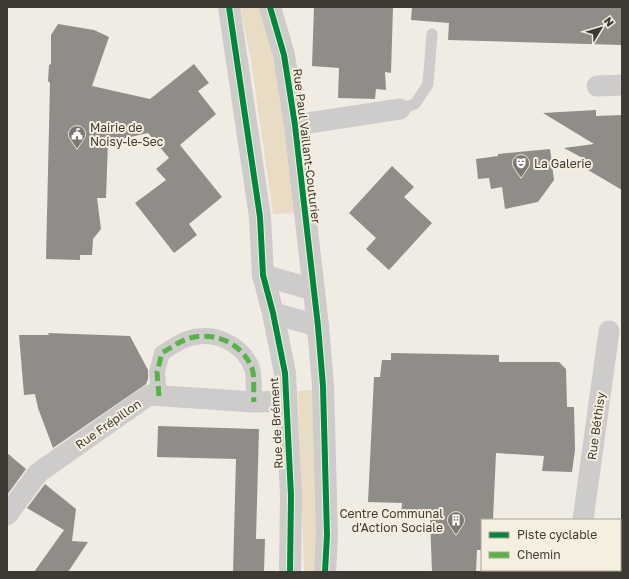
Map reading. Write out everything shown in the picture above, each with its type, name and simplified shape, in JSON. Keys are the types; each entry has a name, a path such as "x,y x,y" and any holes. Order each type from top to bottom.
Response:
{"main road":[{"path":"229,7 260,217 263,275 314,290 323,386 327,528 325,572"},
{"name":"Rue Paul Vaillant-Couturier","path":"270,7 284,55 295,125 314,290"},
{"name":"Rue de Brément","path":"263,275 273,313 285,373 285,401 291,496 290,572"},
{"path":"273,313 318,326"}],"street":[{"path":"597,86 622,85"},
{"path":"295,125 400,109"},
{"name":"Rue Béthisy","path":"583,519 609,331"},
{"path":"159,396 157,372 162,352 188,339 208,336 226,340 242,350 252,369 254,402"},
{"name":"Rue Frépillon","path":"7,515 38,473 149,395 254,402 285,401"}],"lane":[{"path":"400,109 415,104 428,84 432,34"}],"shaded area":[{"path":"240,7 263,7 286,122 296,213 273,214 251,60"},
{"path":"314,390 319,572 304,572 298,391"}],"building":[{"path":"314,7 393,7 391,73 385,72 386,90 376,89 375,99 338,98 339,68 312,66"},
{"path":"412,7 622,7 622,45 448,40 449,23 411,20"},
{"path":"58,24 94,30 109,37 92,86 150,99 194,64 209,83 198,91 216,114 180,145 222,197 189,224 197,235 174,253 135,203 166,180 156,169 169,158 148,133 108,142 106,198 97,198 101,229 93,239 92,255 80,255 80,260 46,259 50,83 48,81 49,65 51,64 51,35"},
{"path":"596,110 596,116 622,115 622,190 588,170 592,163 564,148 594,144 543,113"},
{"name":"La Galerie","path":"550,149 554,180 538,202 505,209 502,187 491,189 489,178 478,179 476,159 498,156 498,154"},
{"path":"392,166 414,187 404,197 432,223 389,270 366,249 376,238 349,213"},
{"path":"48,333 130,336 148,370 148,379 146,384 53,448 38,408 35,394 24,395 19,335 49,335"},
{"path":"391,353 499,355 499,362 559,362 566,369 567,407 574,407 575,450 572,472 542,471 544,456 496,453 493,519 481,519 481,550 477,550 476,572 432,572 430,518 401,517 402,503 368,502 374,377 380,377 382,360 391,360"},
{"path":"158,426 259,429 256,539 265,539 264,572 233,572 236,459 157,457"},
{"path":"7,453 26,469 7,495"},
{"path":"45,484 76,509 72,541 88,542 68,572 34,572 64,530 27,508"}],"marked path":[{"path":"159,396 157,372 162,353 187,339 207,336 226,341 234,345 247,359 253,372 254,402"}],"cycle path":[{"path":"229,7 260,217 263,275 273,313 285,373 291,496 290,572"},
{"path":"270,7 284,55 295,125 318,326 323,386 327,535 325,572"}],"place":[{"name":"Mairie de Noisy-le-Sec","path":"77,149"},
{"name":"La Galerie","path":"521,178"},
{"name":"Centre Communal d'Action Sociale","path":"456,535"}]}
